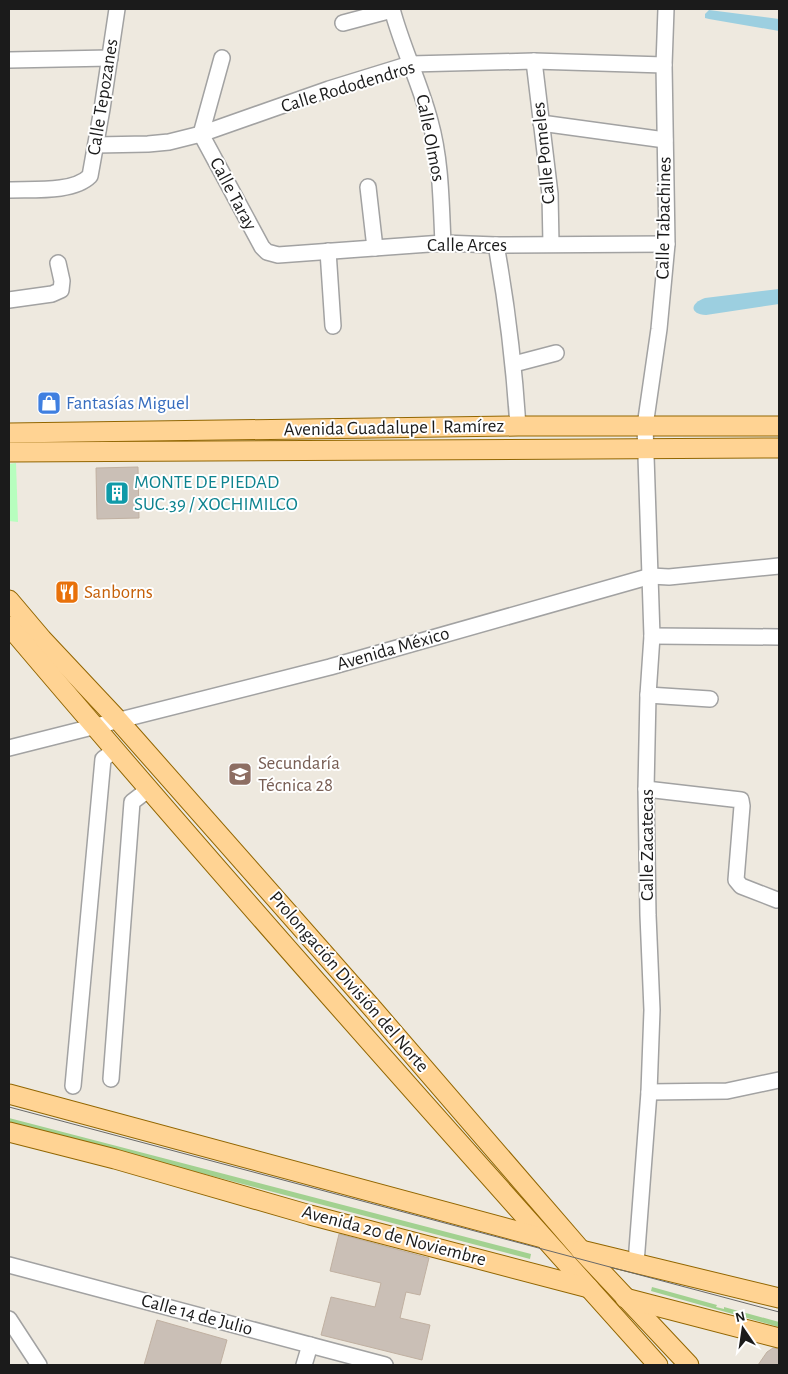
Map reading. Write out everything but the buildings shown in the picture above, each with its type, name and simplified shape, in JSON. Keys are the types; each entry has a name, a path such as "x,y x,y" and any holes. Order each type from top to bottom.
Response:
{"main road":[{"name":"Avenida Guadalupe I. Ramírez","path":"9,433 518,426 779,426"},
{"name":"Avenida Guadalupe I. Ramírez","path":"9,452 779,448"},
{"name":"Prolongación División del Norte","path":"9,600 42,639 118,720 373,1009 581,1250 683,1363"},
{"name":"Prolongación División del Norte","path":"10,630 542,1238 658,1365"},
{"name":"Avenida 20 de Noviembre","path":"9,1094 581,1250 779,1298"},
{"name":"Avenida 20 de Noviembre","path":"9,1132 115,1159 310,1215 779,1338"}],"street":[{"name":"Calle Tepozanes","path":"9,190 71,187 83,183 90,176 117,9"},
{"path":"343,23 392,9"},
{"name":"Calle Olmos","path":"392,9 431,122 439,167 444,242"},
{"name":"Calle Tabachines","path":"645,426 659,329 667,244 664,65 666,9"},
{"path":"9,60 110,58"},
{"path":"201,134 222,58"},
{"name":"Calle Rododendros","path":"96,145 169,142 201,134 329,89 410,64 534,61 664,65"},
{"name":"Calle Pomeles","path":"534,61 550,194 551,244"},
{"path":"541,123 665,140"},
{"name":"Calle Taray","path":"201,134 262,247 267,252"},
{"path":"368,187 375,248"},
{"name":"Calle Arces","path":"267,252 278,254 444,242 496,245 667,244"},
{"path":"496,245 504,285 514,364 518,426"},
{"path":"328,251 333,326"},
{"path":"9,300 52,294 61,290 62,281 58,263"},
{"path":"514,364 556,353"},
{"name":"Calle Zacatecas","path":"636,1263 649,1092 652,1010 646,789 648,695 652,636 645,426"},
{"name":"Avenida México","path":"9,748 330,667 651,576 669,577 779,566"},
{"path":"10,630 42,639"},
{"path":"652,636 779,637"},
{"path":"648,695 710,699"},
{"path":"74,1086 104,759 115,750"},
{"path":"111,1079 132,802 149,789"},
{"path":"646,789 741,800 736,880 740,886 777,900"},
{"path":"649,1092 727,1091 779,1080"},
{"name":"Calle 14 de Julio","path":"9,1266 385,1365"},
{"path":"9,1319 39,1365"},
{"path":"304,1365 310,1344"}],"green space":[{"path":"16,463 18,522 9,521 9,464"},
{"path":"9,1118 531,1254 530,1259 9,1123"},
{"path":"652,1287 717,1305 716,1307 724,1309 724,1307 779,1322 779,1327 651,1291"}],"water":[{"path":"709,10 779,19 779,31 705,18 705,14"},
{"path":"779,289 779,304 706,315 697,313 694,310 694,305 705,298"}],"tram line":[{"path":"9,1107 779,1312"}],"place":[{"name":"Fantasías Miguel","path":"49,403"},
{"name":"MONTE DE PIEDAD SUC.39 / XOCHIMILCO","path":"117,493"},
{"name":"Sanborns","path":"67,592"},
{"name":"Secundaría Técnica 28","path":"240,774"}]}
